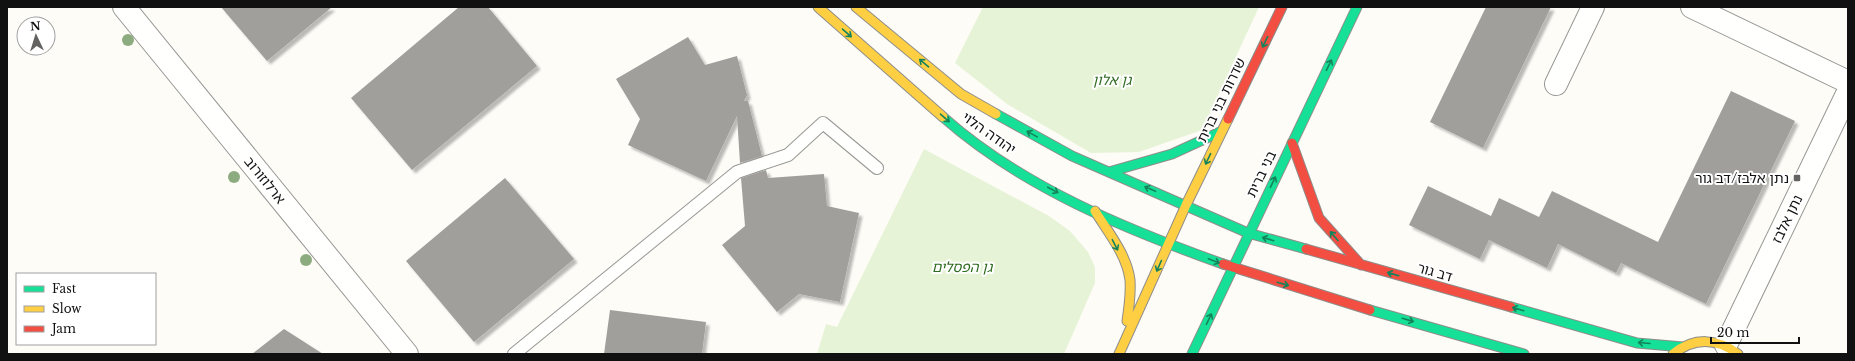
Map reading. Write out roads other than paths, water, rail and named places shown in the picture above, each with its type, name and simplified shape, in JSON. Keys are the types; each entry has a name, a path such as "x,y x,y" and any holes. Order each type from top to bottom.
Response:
{"street":[{"name":"ארלוזורוב","path":"124,7 406,354"},
{"name":"יהודה הלוי","path":"818,7 951,124 982,148 1040,182 1095,211 1169,244"},
{"name":"יהודה הלוי","path":"856,7 961,94 1072,156 1186,205"},
{"name":"שדרות בני ברית","path":"1186,205 1282,7"},
{"name":"בני ברית","path":"1192,354 1233,269 1248,233 1357,7"},
{"path":"1556,84 1593,7"},
{"path":"1692,7 1848,82"},
{"name":"נתן אלבז","path":"1732,350 1848,92"},
{"path":"1108,172 1172,154 1222,130"},
{"path":"1292,143 1319,218 1360,265"},
{"path":"1119,354 1186,205"},
{"name":"דב גור","path":"1186,205 1248,233 1637,343 1683,347"},
{"path":"1095,211 1129,274 1131,289 1126,339"},
{"path":"1169,244 1233,269 1524,354"},
{"path":"1674,354 1693,342 1704,340 1732,350"}],"lane":[{"path":"514,354 737,172 788,155 823,123 877,168"}],"place":[{"name":"נתן אלבז/דב גור","path":"1797,178"}],"park label":[{"name":"גן אלון","path":"1112,80"},
{"name":"גן הפסלים","path":"962,267"}]}
